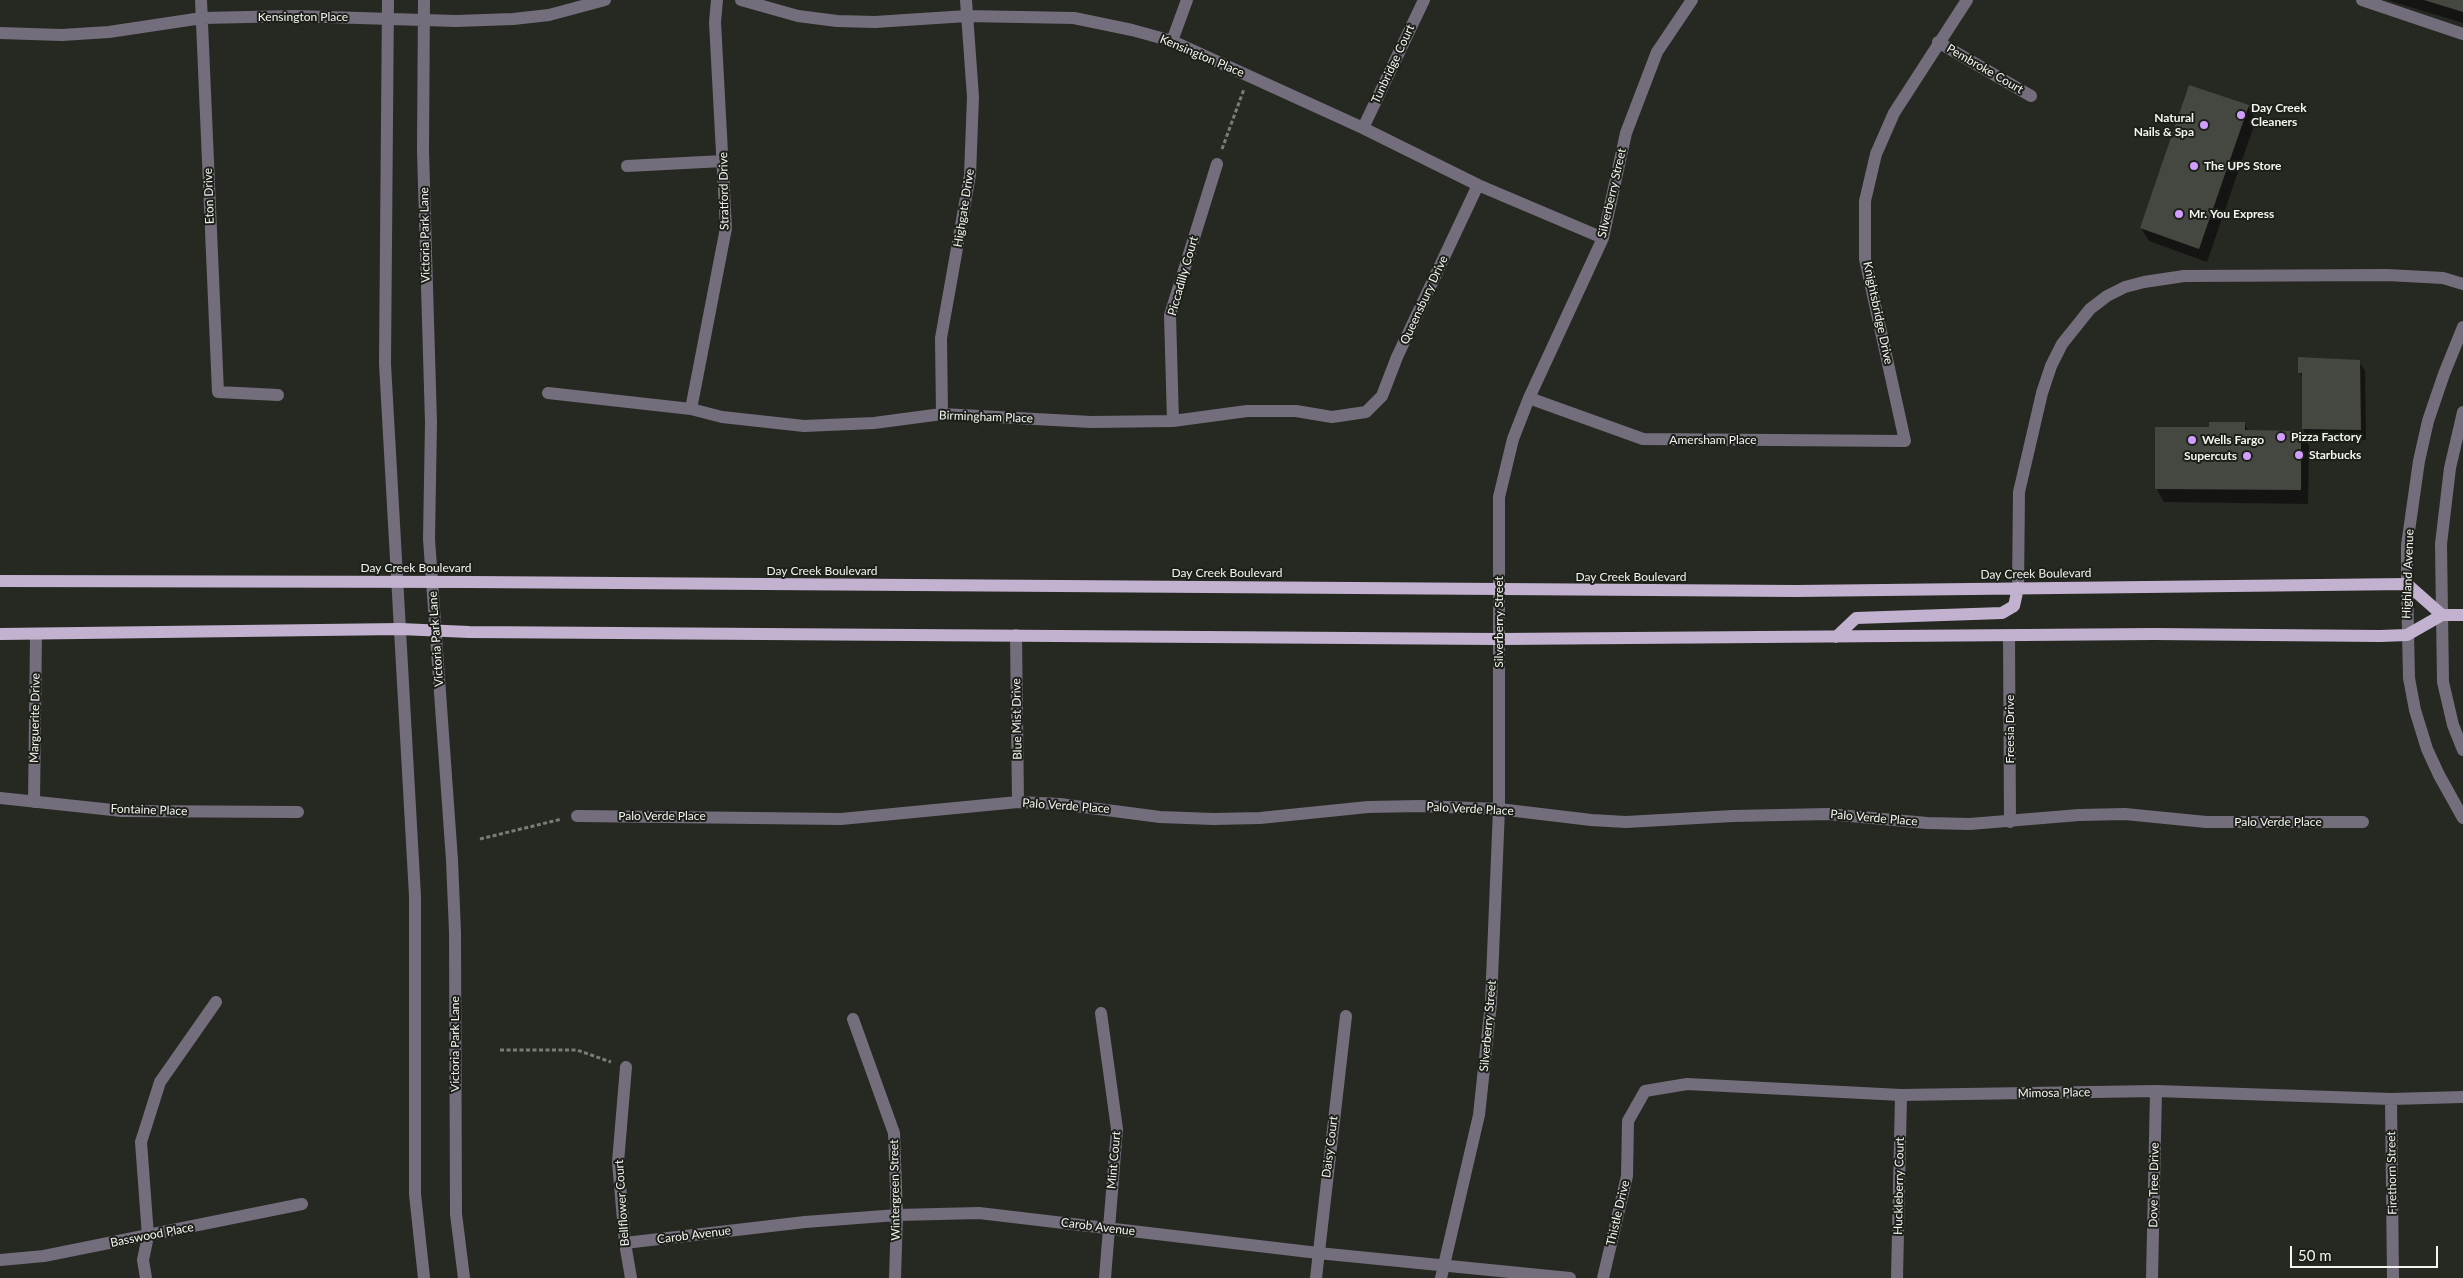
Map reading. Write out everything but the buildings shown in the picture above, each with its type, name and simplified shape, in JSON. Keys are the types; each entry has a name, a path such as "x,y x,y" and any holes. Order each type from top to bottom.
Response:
{"main road":[{"name":"Day Creek Boulevard","path":"0,581 431,582 1499,591 1796,591 2407,584"},
{"path":"2407,584 2442,614"},
{"path":"1836,637 1856,618 2002,613 2014,606 2018,588"},
{"path":"0,634 400,629 435,631 1499,639 2009,635 2407,635 2442,614 2463,615"}],"street":[{"name":"Eton Drive","path":"202,0 218,392 278,395"},
{"path":"388,0 385,364 416,896 416,1194 424,1278"},
{"name":"Victoria Park Lane","path":"424,0 422,19 423,151 431,422 429,539 452,860 455,932 456,1214 464,1278"},
{"name":"Kensington Place","path":"0,33 62,35 109,32 202,18 295,16 456,21 513,19 549,15 606,0"},
{"name":"Stratford Drive","path":"691,409 726,228 724,161 715,22 717,0"},
{"name":"Kensington Place","path":"741,0 798,16 836,21 875,22 968,16 1074,18 1132,30 1172,41 1363,128 1478,184 1603,238"},
{"name":"Highgate Drive","path":"942,414 941,338 970,175 973,96 966,0"},
{"path":"1172,41 1187,0"},
{"name":"Tunbridge Court","path":"1363,128 1424,0"},
{"name":"Silverberry Street","path":"1441,1278 1479,1115 1491,1003 1499,809 1499,497 1513,438 1529,398 1603,238 1626,133 1657,52 1692,0"},
{"name":"Knightsbridge Drive","path":"1905,441 1865,259 1865,201 1876,154 1894,113 1938,42 1967,0"},
{"path":"2362,0 2463,34"},
{"name":"Pembroke Court","path":"1938,42 2031,96"},
{"path":"628,166 724,161"},
{"name":"Piccadilly Court","path":"1173,421 1170,316 1217,164"},
{"name":"Queensbury Drive","path":"1366,412 1382,396 1397,357 1478,184"},
{"path":"2018,588 2019,492 2042,393 2051,366 2062,344 2090,309 2107,296 2125,287 2144,282 2184,276 2387,275 2442,278 2463,284"},
{"name":"Highland Avenue","path":"2463,327 2441,384 2419,460 2407,545 2408,678 2415,710 2428,750 2439,775 2463,818"},
{"name":"Birmingham Place","path":"548,393 691,409 722,417 804,426 874,423 942,414 1091,422 1173,421 1247,411 1296,411 1332,416 1366,412"},
{"name":"Amersham Place","path":"1529,398 1643,439 1905,441"},
{"path":"2463,412 2450,468 2441,544 2442,682 2453,725 2463,750"},
{"name":"Marguerite Drive","path":"34,802 36,635"},
{"name":"Blue Mist Drive","path":"1016,635 1018,802"},
{"name":"Freesia Drive","path":"2009,635 2010,822"},
{"name":"Fontaine Place","path":"0,798 122,811 298,812"},
{"name":"Palo Verde Place","path":"577,816 841,819 1018,802 1060,804 1160,817 1213,819 1260,818 1368,806 1420,806 1499,809 1591,820 1626,822 1733,816 1828,814 1927,823 1970,824 2079,815 2125,814 2206,822 2363,822"},
{"path":"146,1278 143,1260 148,1236 141,1142 160,1082 216,1002"},
{"name":"Mint Court","path":"1101,1013 1117,1129 1105,1278"},
{"name":"Daisy Court","path":"1316,1278 1346,1016"},
{"name":"Wintergreen Street","path":"852,1019 894,1133 897,1215 895,1278"},
{"name":"Bellflower Court","path":"626,1067 618,1162 624,1243 631,1278"},
{"name":"Mimosa Place","path":"1645,1091 1687,1084 1901,1095 2156,1091 2391,1098 2463,1097"},
{"name":"Thistle Drive","path":"1603,1278 1627,1176 1628,1121 1645,1091"},
{"name":"Dove Tree Drive","path":"2152,1278 2156,1091"},
{"name":"Huckleberry Court","path":"1897,1278 1901,1095"},
{"name":"Firethorn Street","path":"2391,1098 2393,1278"},
{"name":"Basswood Place","path":"0,1260 44,1256 302,1204"},
{"name":"Carob Avenue","path":"624,1243 805,1222 897,1215 979,1213 1318,1253 1570,1278"}],"path":[{"path":"1217,164 1249,76"},
{"path":"480,839 577,816"},
{"path":"500,1050 576,1050 626,1067"}],"place":[{"name":"Day Creek Cleaners","path":"2241,115"},
{"name":"Natural Nails & Spa","path":"2204,125"},
{"name":"The UPS Store","path":"2194,166"},
{"name":"Mr. You Express","path":"2179,214"},
{"name":"Pizza Factory","path":"2281,437"},
{"name":"Wells Fargo","path":"2192,440"},
{"name":"Starbucks","path":"2299,455"},
{"name":"Supercuts","path":"2247,456"}]}
